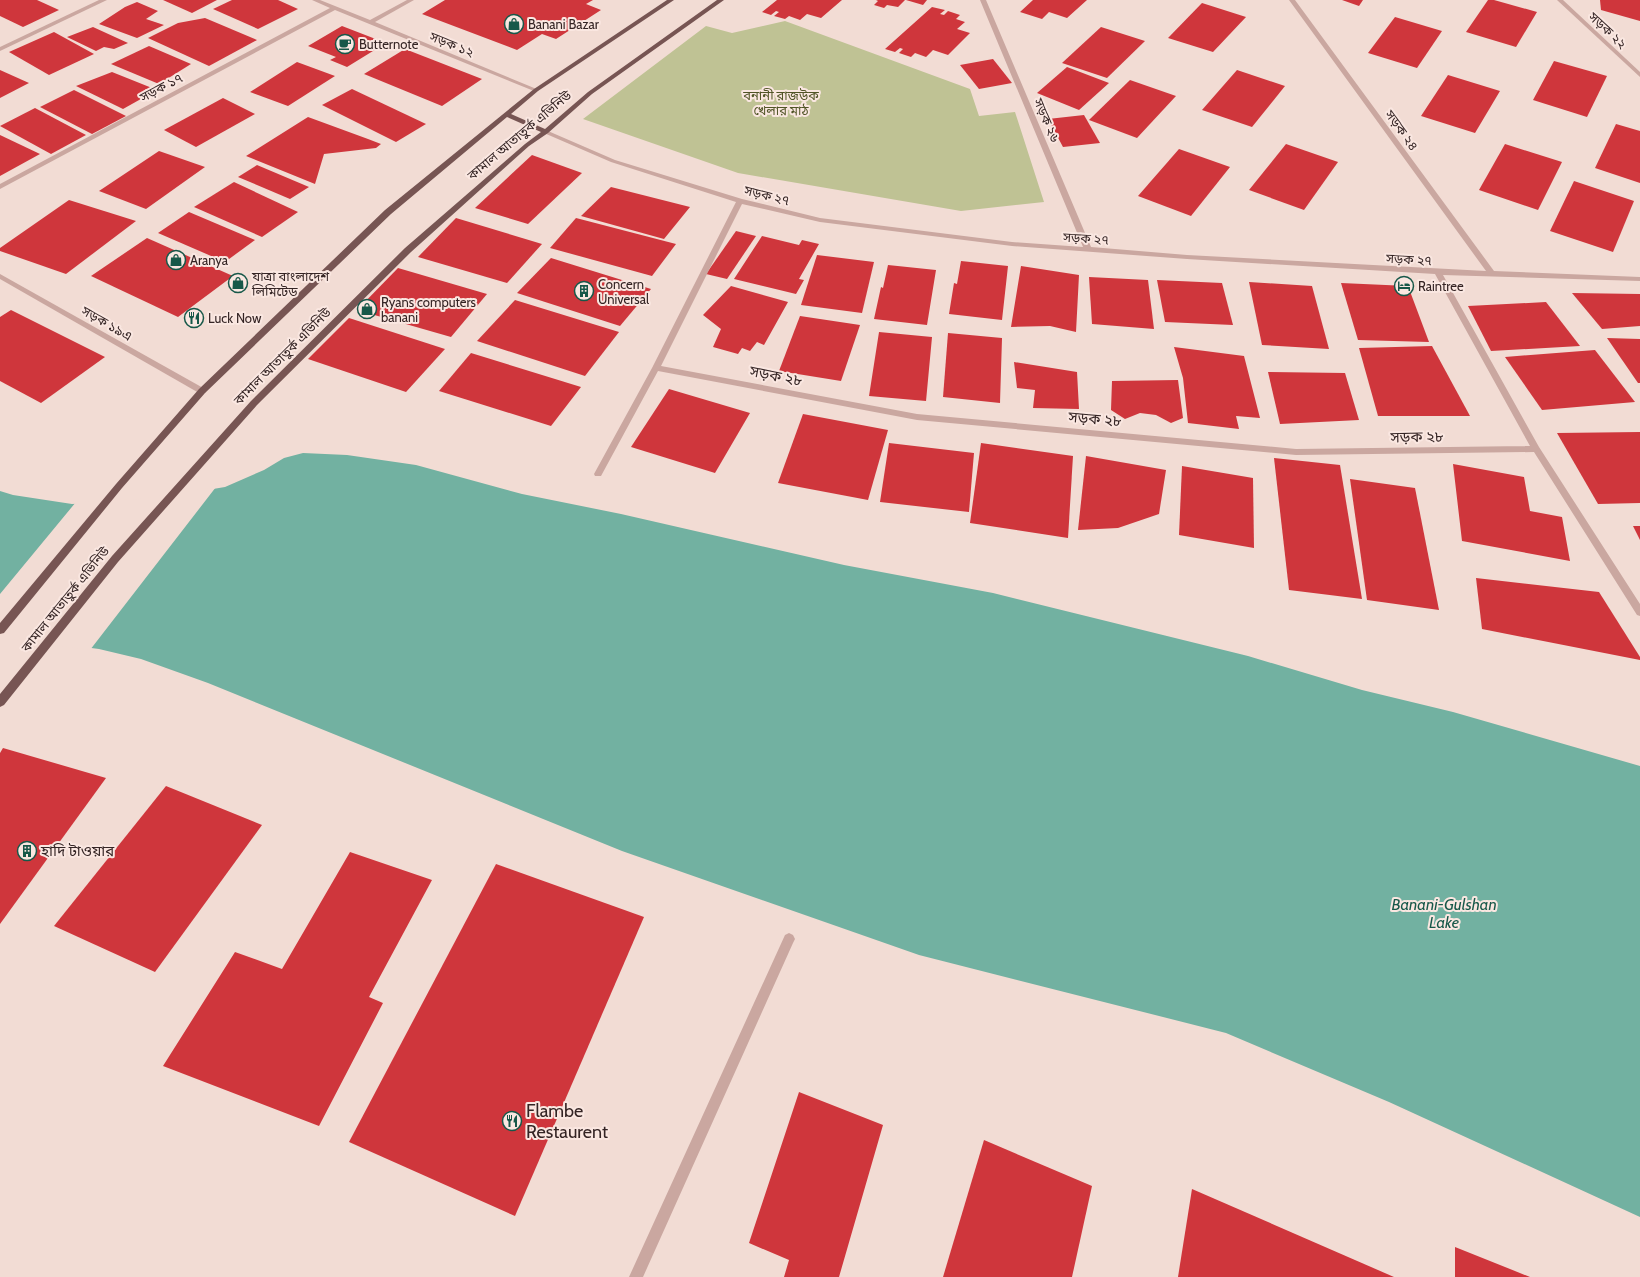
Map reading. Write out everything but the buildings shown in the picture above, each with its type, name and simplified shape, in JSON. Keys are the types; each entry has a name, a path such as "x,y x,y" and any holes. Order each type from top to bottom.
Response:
{"main road":[{"name":"কামাল আতাতুর্ক এভিনিউ","path":"0,630 119,486 202,391 388,212 536,90 671,0"},
{"name":"কামাল আতাতুর্ক এভিনিউ","path":"0,702 115,559 254,403 408,250 527,145 546,132 590,93 721,0"},
{"path":"506,114 546,132"}],"street":[{"path":"0,49 104,0"},
{"name":"সড়ক ১২","path":"315,0 536,90"},
{"path":"370,23 411,0"},
{"name":"সড়ক ২৬","path":"983,0 1088,250"},
{"name":"সড়ক ২৪","path":"1292,0 1494,275"},
{"name":"সড়ক ২২","path":"1560,0 1640,75"},
{"name":"সড়ক ১৭","path":"0,187 334,8"},
{"name":"সড়ক ২৭","path":"546,132 613,161 740,201 820,220 1012,244 1088,250 1494,275 1640,278"},
{"path":"598,474 656,368 740,201"},
{"path":"1438,272 1536,449 1640,612"},
{"name":"সড়ক ১৯এ","path":"0,276 202,391"},
{"name":"সড়ক ২৮","path":"656,368 917,417 1288,452 1536,449"},
{"path":"636,1277 789,939"}],"green space":[{"name":"বনানী রাজউক খেলার মাঠ","path":"785,21 970,89 979,116 1015,112 1044,202 961,211 738,173 583,119 706,26 732,33"}],"water":[{"name":"Banani-Gulshan Lake","path":"303,453 347,455 416,465 522,494 621,514 844,565 993,593 1248,656 1362,690 1453,712 1640,766 1640,1217 1389,1102 1226,1033 919,955 622,851 208,683 141,659 99,649 0,636 0,491 13,495 72,504 141,501 225,487 264,470 284,458"}],"pier":[{"path":"216,487 90,650 0,638 0,594 76,502 140,499"}],"place":[{"name":"Banani Bazar","path":"514,24"},
{"name":"Butternote","path":"345,44"},
{"name":"Aranya","path":"176,260"},
{"name":"যাত্রা বাংলাদেশ লিমিটেড","path":"238,283"},
{"name":"Raintree","path":"1404,286"},
{"name":"Concern Universal","path":"584,291"},
{"name":"Ryans computers banani","path":"367,309"},
{"name":"Luck Now","path":"194,318"},
{"name":"হাদি টাওয়ার","path":"27,851"},
{"name":"Flambe Restaurent","path":"512,1121"}]}
